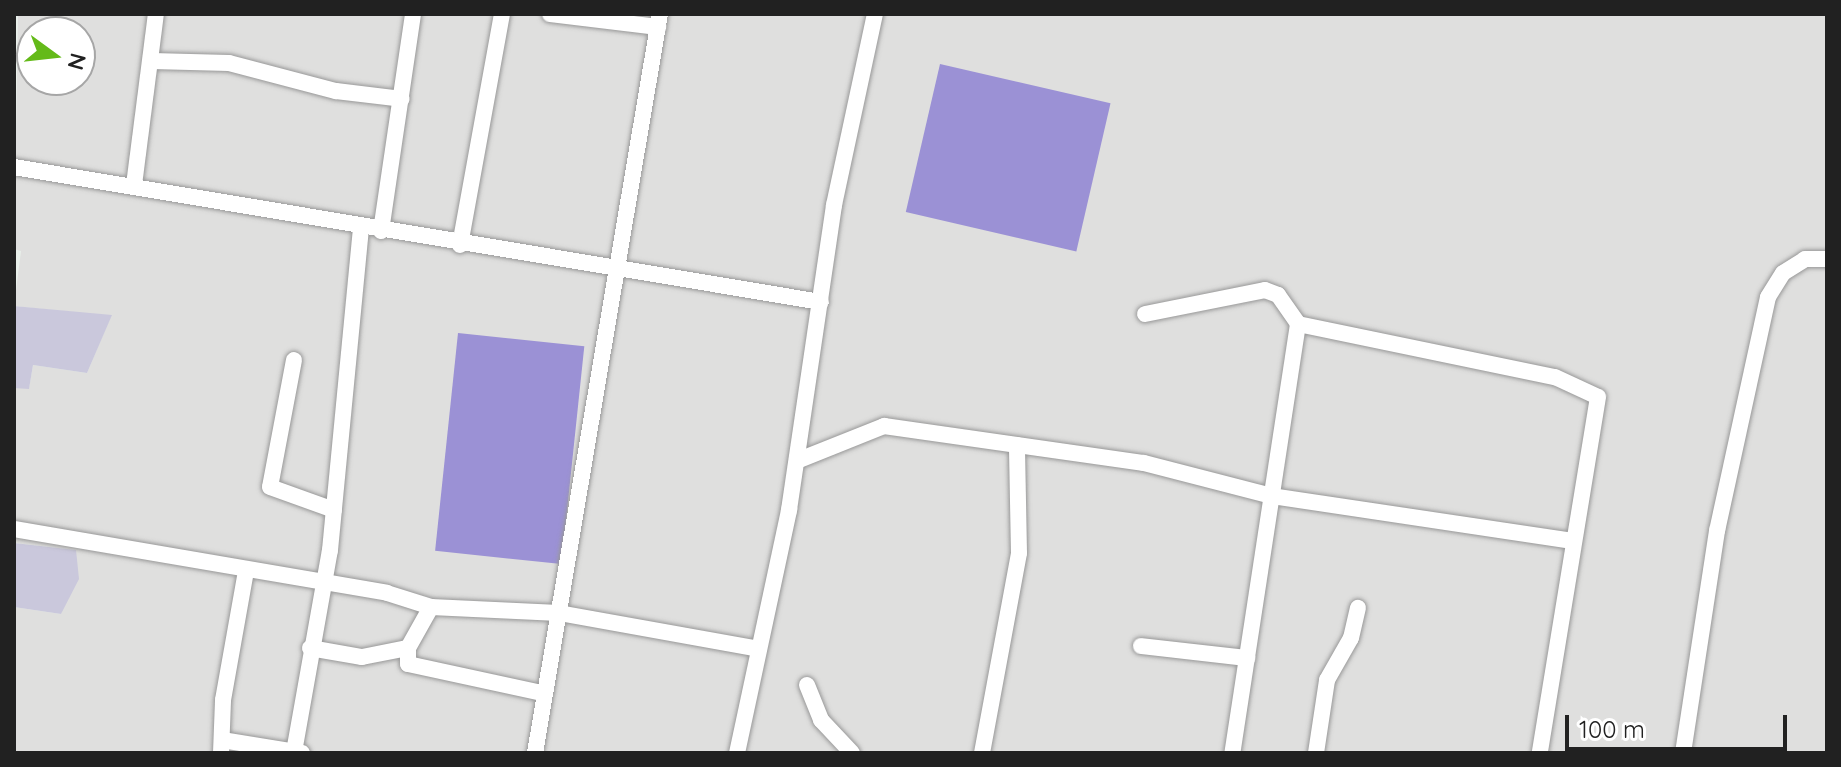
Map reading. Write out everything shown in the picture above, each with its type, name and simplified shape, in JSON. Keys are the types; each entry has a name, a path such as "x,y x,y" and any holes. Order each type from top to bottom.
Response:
{"street":[{"path":"134,185 156,14"},
{"path":"381,231 413,14"},
{"path":"460,245 502,14"},
{"path":"535,753 542,693 621,270 659,21 550,14"},
{"path":"737,753 799,460 846,139 875,14"},
{"path":"152,61 229,63 298,84 402,99"},
{"path":"14,167 134,185 460,245 821,302"},
{"path":"294,752 334,510 361,226"},
{"path":"1683,753 1717,531 1768,297 1783,273 1805,259 1827,259"},
{"path":"1145,314 1265,290 1278,295 1298,324 1588,387 1598,397 1598,419 1572,541 1540,753"},
{"path":"1232,753 1298,324"},
{"path":"294,360 270,487 334,510"},
{"path":"799,460 884,426 1144,463 1272,496 1572,541"},
{"path":"982,753 1019,553 1017,445"},
{"path":"14,529 324,584 431,607 559,613 759,649"},
{"path":"246,571 221,746 302,753"},
{"path":"431,607 408,648 412,667 542,693"},
{"path":"1316,753 1327,680 1351,638 1358,608"},
{"path":"1141,646 1247,658"},
{"path":"310,648 362,657 408,648"},
{"path":"807,685 821,720 852,753"}],"shaded area":[{"path":"18,14 1827,14 1827,753 14,753 14,607 61,614 76,550 14,543 14,388 29,388 33,365 87,373 111,316 14,306 21,251 14,249 17,96 96,96 96,16"},
{"path":"940,64 1111,103 1076,251 906,212"},
{"path":"14,306 112,315 87,373 33,365 29,389 14,388"},
{"path":"458,333 584,346 561,564 435,551"},
{"path":"14,543 76,550 79,579 61,614 14,607"}]}
